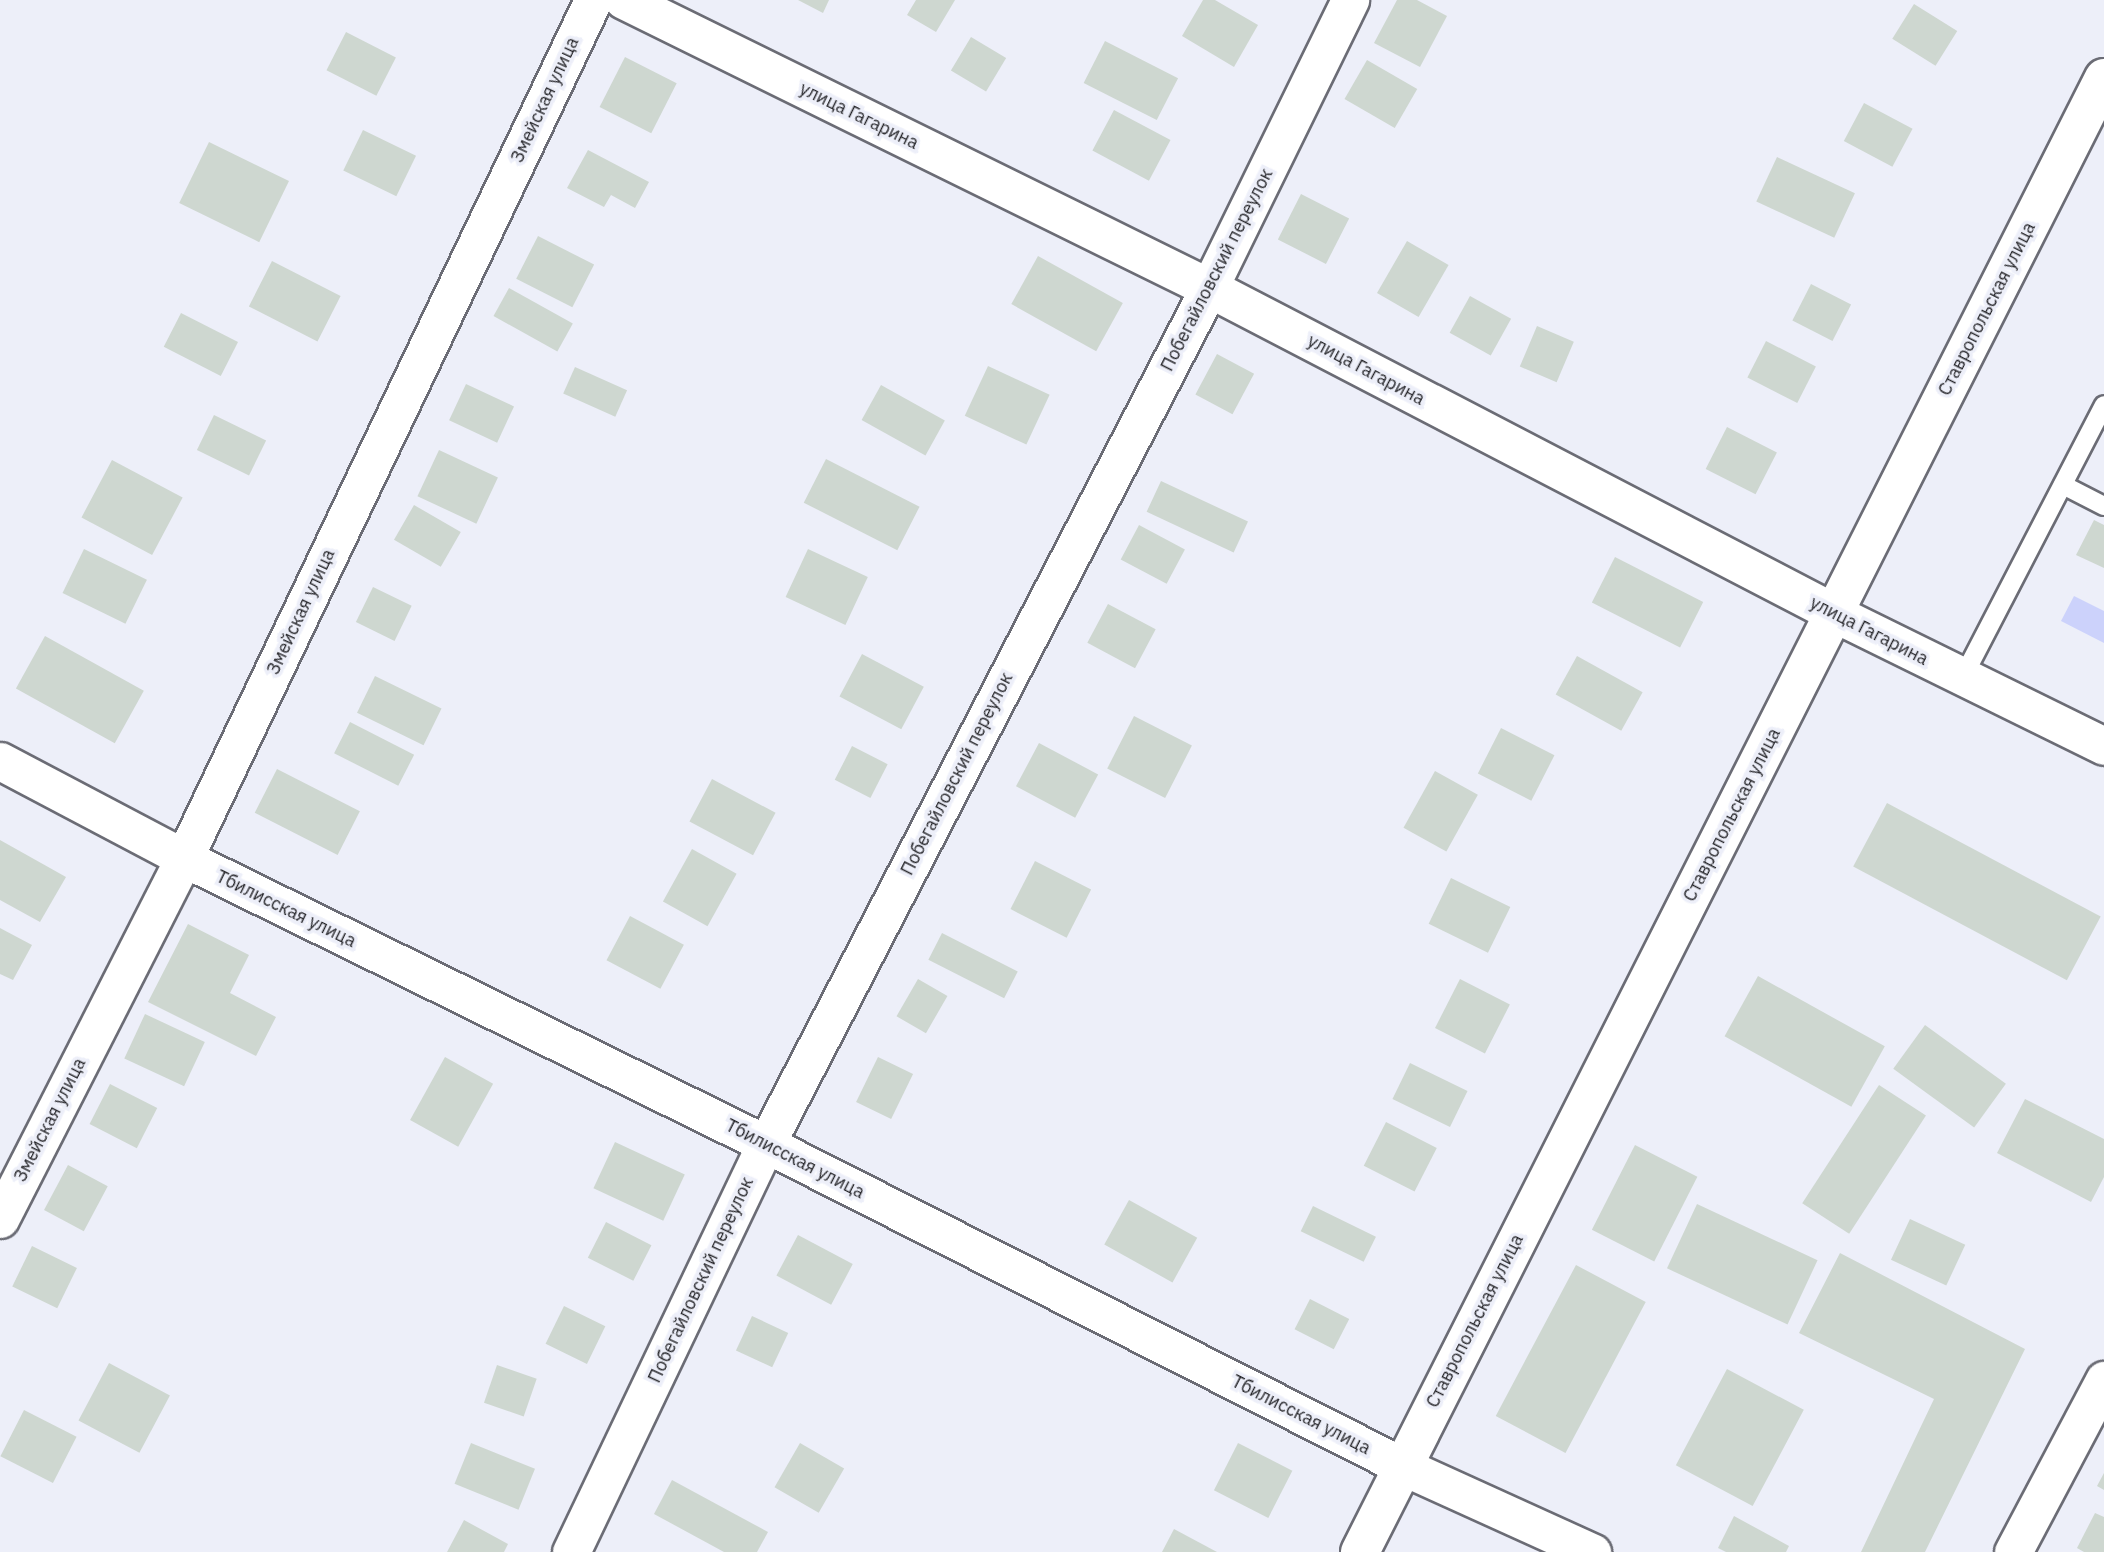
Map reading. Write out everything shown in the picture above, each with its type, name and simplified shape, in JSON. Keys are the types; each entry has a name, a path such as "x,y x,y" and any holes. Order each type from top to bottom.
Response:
{"street":[{"name":"Змейская улица","path":"0,1219 184,858 593,0"},
{"name":"улица Гагарина","path":"624,0 1209,288 1834,613 2104,746"},
{"name":"Побегайловский переулок","path":"572,1552 766,1144 1209,288 1350,0"},
{"name":"Ставропольская улица","path":"1360,1552 2104,78"},
{"name":"Тбилисская улица","path":"0,761 184,858 766,1144 1402,1466 1592,1552"},
{"path":"2013,1552 2104,1380"}],"lane":[{"path":"1963,677 2104,405"},
{"path":"2063,485 2104,506"}],"shaded area":[{"path":"2074,596 2104,611 2104,643 2061,621"}],"building":[{"path":"798,0 829,0 823,13"},
{"path":"916,0 955,0 936,32 907,15"},
{"path":"1203,0 1215,0 1258,25 1234,67 1182,36"},
{"path":"1397,0 1417,0 1447,16 1420,67 1374,43"},
{"path":"1914,4 1957,31 1936,66 1892,39"},
{"path":"346,32 396,57 376,96 326,70"},
{"path":"971,37 1006,58 986,92 951,70"},
{"path":"1105,41 1178,78 1157,120 1084,83"},
{"path":"625,57 677,83 651,133 600,107"},
{"path":"1367,60 1417,89 1395,128 1344,99"},
{"path":"1864,103 1913,129 1892,167 1844,141"},
{"path":"1114,110 1171,140 1149,181 1092,151"},
{"path":"363,130 416,156 396,196 343,170"},
{"path":"209,142 289,181 259,242 179,203"},
{"path":"588,150 649,182 635,208 611,195 604,207 567,188"},
{"path":"1777,157 1855,193 1834,238 1756,201"},
{"path":"1301,194 1349,219 1326,264 1278,239"},
{"path":"538,236 594,265 572,307 516,279"},
{"path":"1407,241 1449,265 1419,317 1377,293"},
{"path":"1038,256 1123,303 1096,351 1011,304"},
{"path":"272,261 341,296 317,341 249,306"},
{"path":"1811,284 1851,304 1832,341 1792,321"},
{"path":"509,288 573,323 557,351 493,316"},
{"path":"1470,296 1511,319 1491,356 1450,333"},
{"path":"181,313 238,342 221,376 164,347"},
{"path":"1537,326 1574,342 1557,382 1520,367"},
{"path":"1766,341 1816,366 1797,403 1747,378"},
{"path":"1217,354 1254,374 1232,414 1195,395"},
{"path":"988,366 1050,395 1026,445 965,416"},
{"path":"575,367 627,390 615,417 563,393"},
{"path":"466,384 514,406 497,443 449,420"},
{"path":"881,385 945,420 925,455 862,420"},
{"path":"214,415 266,440 249,475 197,450"},
{"path":"1727,427 1777,452 1756,494 1706,469"},
{"path":"439,450 498,477 476,524 417,496"},
{"path":"826,459 920,507 897,550 804,503"},
{"path":"112,460 183,498 152,555 81,517"},
{"path":"1161,481 1248,522 1234,552 1147,512"},
{"path":"414,505 461,532 441,567 394,540"},
{"path":"2094,520 2104,525 2104,568 2076,555"},
{"path":"1139,525 1185,549 1167,584 1121,559"},
{"path":"84,549 147,580 125,624 63,593"},
{"path":"808,549 868,577 845,625 786,597"},
{"path":"1615,557 1703,602 1680,647 1592,602"},
{"path":"373,587 412,606 395,641 356,622"},
{"path":"1108,604 1156,629 1135,668 1087,643"},
{"path":"45,636 144,691 115,743 16,688"},
{"path":"862,654 924,687 901,729 839,696"},
{"path":"1577,656 1643,692 1621,731 1556,694"},
{"path":"375,676 442,708 424,745 357,713"},
{"path":"1134,716 1192,746 1165,798 1107,769"},
{"path":"350,722 414,755 398,786 334,753"},
{"path":"1501,728 1554,755 1531,801 1478,773"},
{"path":"1039,743 1098,774 1075,818 1016,786"},
{"path":"852,746 888,764 870,798 835,780"},
{"path":"277,769 360,811 338,855 255,813"},
{"path":"1435,771 1478,795 1446,852 1403,828"},
{"path":"712,779 776,813 753,855 689,821"},
{"path":"1887,803 2101,917 2067,980 1853,867"},
{"path":"0,840 66,877 40,922 0,900"},
{"path":"692,849 737,874 708,926 663,901"},
{"path":"1035,861 1091,890 1067,938 1010,909"},
{"path":"1451,878 1510,907 1488,953 1429,924"},
{"path":"630,916 684,945 660,989 607,960"},
{"path":"188,924 249,955 230,993 276,1017 256,1056 148,1002"},
{"path":"0,928 32,945 13,980 0,974"},
{"path":"942,933 1018,972 1004,998 928,960"},
{"path":"1758,976 1885,1046 1851,1107 1725,1036"},
{"path":"918,979 947,996 926,1033 896,1016"},
{"path":"1460,979 1510,1004 1485,1053 1435,1028"},
{"path":"145,1014 205,1042 184,1086 124,1058"},
{"path":"1925,1025 2006,1084 1974,1127 1893,1069"},
{"path":"445,1057 493,1084 458,1147 410,1120"},
{"path":"878,1057 913,1074 891,1119 856,1102"},
{"path":"1410,1063 1468,1091 1450,1127 1392,1099"},
{"path":"110,1084 157,1108 137,1148 90,1124"},
{"path":"1879,1085 1926,1115 1849,1234 1802,1203"},
{"path":"2025,1099 2104,1139 2104,1177 2091,1202 1997,1153"},
{"path":"1386,1122 1437,1148 1415,1192 1364,1166"},
{"path":"615,1142 685,1175 663,1221 593,1188"},
{"path":"1635,1145 1697,1177 1654,1261 1592,1230"},
{"path":"68,1165 108,1186 84,1231 44,1210"},
{"path":"1129,1200 1197,1238 1172,1282 1104,1245"},
{"path":"1697,1204 1818,1260 1788,1325 1667,1268"},
{"path":"1313,1206 1376,1237 1364,1262 1301,1231"},
{"path":"1910,1219 1965,1245 1946,1286 1891,1260"},
{"path":"606,1222 651,1245 633,1281 588,1258"},
{"path":"798,1235 853,1264 831,1305 776,1276"},
{"path":"32,1246 77,1268 57,1308 12,1286"},
{"path":"1840,1253 2025,1349 1925,1552 1861,1552 1934,1399 1799,1333"},
{"path":"1576,1265 1646,1302 1565,1453 1496,1416"},
{"path":"1310,1299 1349,1319 1334,1349 1295,1329"},
{"path":"564,1306 605,1326 587,1364 546,1344"},
{"path":"752,1316 788,1333 772,1367 736,1350"},
{"path":"109,1363 170,1395 139,1453 78,1420"},
{"path":"497,1365 537,1379 524,1416 484,1403"},
{"path":"1727,1369 1804,1410 1753,1506 1676,1465"},
{"path":"24,1410 77,1437 53,1483 0,1456"},
{"path":"471,1443 535,1469 518,1510 455,1484"},
{"path":"800,1443 844,1468 819,1513 774,1487"},
{"path":"1238,1443 1292,1471 1268,1518 1214,1490"},
{"path":"2104,1473 2104,1490 2097,1486"},
{"path":"672,1480 768,1532 757,1552 724,1552 654,1514"},
{"path":"2095,1513 2104,1517 2104,1552 2084,1552 2077,1548"},
{"path":"1734,1516 1789,1546 1786,1552 1726,1552 1718,1548"},
{"path":"464,1520 508,1544 504,1552 447,1552"},
{"path":"1174,1529 1217,1552 1162,1552"}]}
